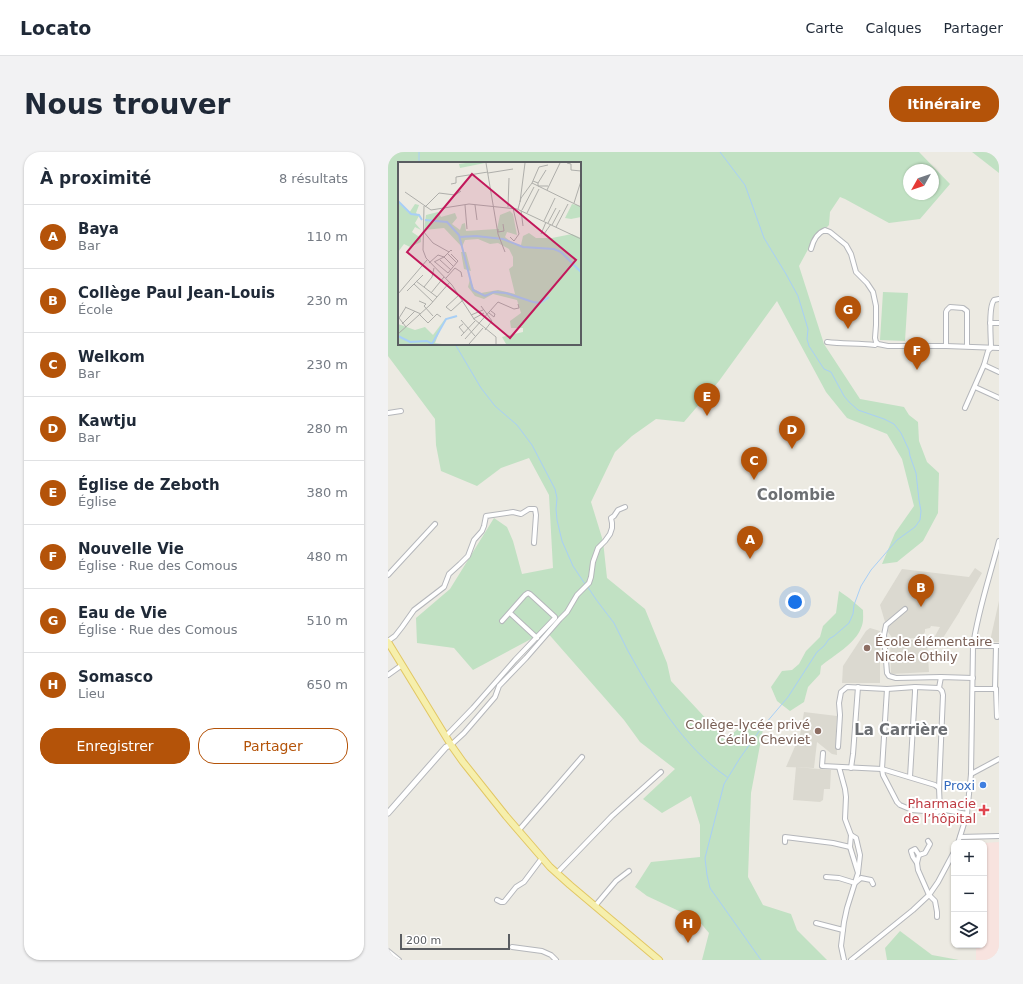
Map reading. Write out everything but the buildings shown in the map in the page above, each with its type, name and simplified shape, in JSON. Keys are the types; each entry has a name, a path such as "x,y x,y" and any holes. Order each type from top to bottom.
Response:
{"main road":[{"path":"388,641 463,762 542,858 557,874 659,960"}],"street":[{"path":"811,249 816,237 825,230 841,240 849,248 856,272 867,283 874,296 876,306 875,338 877,343"},
{"path":"992,348 990,323 992,302 998,299"},
{"path":"946,346 946,310 950,307 963,308 966,310 967,346"},
{"path":"990,323 999,323"},
{"path":"827,342 843,344 864,343 876,345 877,343 888,346 967,346 999,348"},
{"path":"965,408 984,365 988,351 992,348"},
{"path":"984,365 999,372"},
{"path":"975,387 999,398"},
{"path":"388,413 401,411"},
{"path":"388,813 446,747 452,745 464,733 495,697 499,686 567,612 577,595 589,583 593,562 598,548 610,534 612,528 611,518 618,510 625,507"},
{"path":"388,641 395,636 414,610 444,587 449,574 468,556 474,540 482,531 486,516 513,512 521,514 529,509 535,509 534,543"},
{"path":"388,575 435,524"},
{"path":"959,840 967,814 971,774 973,646 979,611 998,550 999,541"},
{"path":"446,736 555,617 528,593 502,621"},
{"path":"905,609 886,626 884,635 886,673 891,677 973,678"},
{"path":"510,613 537,638"},
{"path":"973,646 998,646 997,717"},
{"path":"388,675 402,665"},
{"path":"940,810 939,788 943,695 939,688 941,677"},
{"path":"838,747 841,692 847,687 887,689 915,687 939,688"},
{"path":"851,768 854,754 858,687"},
{"path":"910,777 915,687"},
{"path":"887,689 882,768 883,775 892,793 900,805 912,810 937,812 940,810 945,810 967,814"},
{"path":"973,689 997,689"},
{"path":"823,753 822,766 882,768 933,784 939,788"},
{"path":"519,830 582,757"},
{"path":"971,774 999,759"},
{"path":"839,767 846,795 846,820 851,835 850,847 858,874"},
{"path":"557,874 612,816 661,772"},
{"path":"844,960 841,946 843,930 847,908 858,874 860,855 856,838 851,835"},
{"path":"960,837 999,836"},
{"path":"785,842 785,837 833,843 850,847"},
{"path":"919,856 925,853 930,844 928,841"},
{"path":"918,863 913,857 911,851 915,849 919,856 918,870 929,895 935,901 937,917"},
{"path":"497,900 504,902 516,887 524,882 542,858"},
{"path":"851,960 913,910 929,895 951,858"},
{"path":"595,906 616,881 629,871"},
{"path":"826,877 839,878 855,883"},
{"path":"855,883 861,878 871,880 873,884"},
{"path":"847,908 852,910"},
{"path":"816,923 843,930"},
{"path":"512,947 542,951 551,955 556,960"},
{"path":"388,950 399,960"}],"shaded area":[{"path":"975,568 982,573 936,649 930,645 940,627 931,626 930,628 925,629 925,632 921,638 893,639 888,632 880,605 902,569 969,577"},
{"path":"999,601 999,642 991,642 990,641"},
{"name":"École élémentaire Nicole Othily","path":"870,628 880,631 880,683 842,683 843,666 866,631"},
{"path":"927,639 929,672 891,674 890,641"},
{"path":"804,712 837,716 837,755 832,754 817,742 814,768 786,767 800,735"},
{"path":"796,767 831,770 830,789 824,789 823,800 820,802 793,800"},
{"path":"999,842 999,960 976,960 976,948 987,948 987,843"}],"green space":[{"path":"388,152 919,152 931,164 903,164 903,200 936,200 920,219 889,223 840,197 830,212 829,225 812,242 799,266 824,344 860,399 904,407 909,415 918,422 919,441 927,462 939,473 938,513 923,541 897,562 882,564 895,533 914,506 902,459 887,434 847,418 826,392 777,301 719,381 684,422 656,419 632,436 615,452 591,502 603,541 607,578 645,609 667,663 671,681 725,739 750,720 764,724 751,793 748,877 763,905 791,914 797,930 827,960 702,960 709,933 698,920 647,896 635,887 651,862 700,857 700,825 691,796 662,813 643,799 675,769 640,742 624,720 546,631 473,670 454,648 417,643 416,618 450,589 494,518 507,527 513,541 522,574 553,568 549,495 529,458 501,468 477,486 441,471 436,445 435,419 388,356"},
{"path":"972,152 999,152 999,173"},
{"path":"939,173 950,184 939,197"},
{"path":"883,292 908,293 905,341 880,340"},
{"path":"839,591 863,610 862,626 858,634 844,649 821,666 820,674 808,687 804,702 790,711 777,701 771,687 782,671 792,670 799,664 806,651 820,637 823,626 836,613"},
{"path":"900,931 932,955 959,960 887,960 885,948"}],"waterway":[{"path":"419,152 419,162"},
{"path":"720,152 745,185 764,238 798,296 808,329 807,339 809,346 824,369 831,372 844,396 849,402 858,410 894,424 901,433 909,450 916,473 921,511 920,520 915,527 897,540 871,570 861,586 849,623 829,639 817,652 788,697 760,730 724,784 705,858 707,875 710,888 761,960"},
{"path":"456,345 481,388 495,406 517,425 532,445 555,489 557,498 557,520 562,541 573,566 585,584"},
{"path":"587,586 614,623 626,648 670,720 696,751 727,777"}],"place":[{"name":"Eau de Vie","path":"848,329"},
{"name":"Nouvelle Vie","path":"917,370"},
{"name":"Église de Zeboth","path":"707,416"},
{"name":"Kawtju","path":"792,449"},
{"name":"Welkom","path":"754,480"},
{"name":"Baya","path":"750,559"},
{"name":"Collège Paul Jean-Louis","path":"921,607"},
{"name":"École élémentaire Nicole Othily","path":"867,648"},
{"name":"Collège-lycée privé Cécile Cheviet","path":"818,731"},
{"name":"Proxi","path":"983,785"},
{"name":"Pharmacie de l’hôpital","path":"984,810"},
{"name":"Somasco","path":"688,943"}],"district":[{"name":"Colombie","path":"796,495"},
{"name":"La Carrière","path":"901,730"}]}
